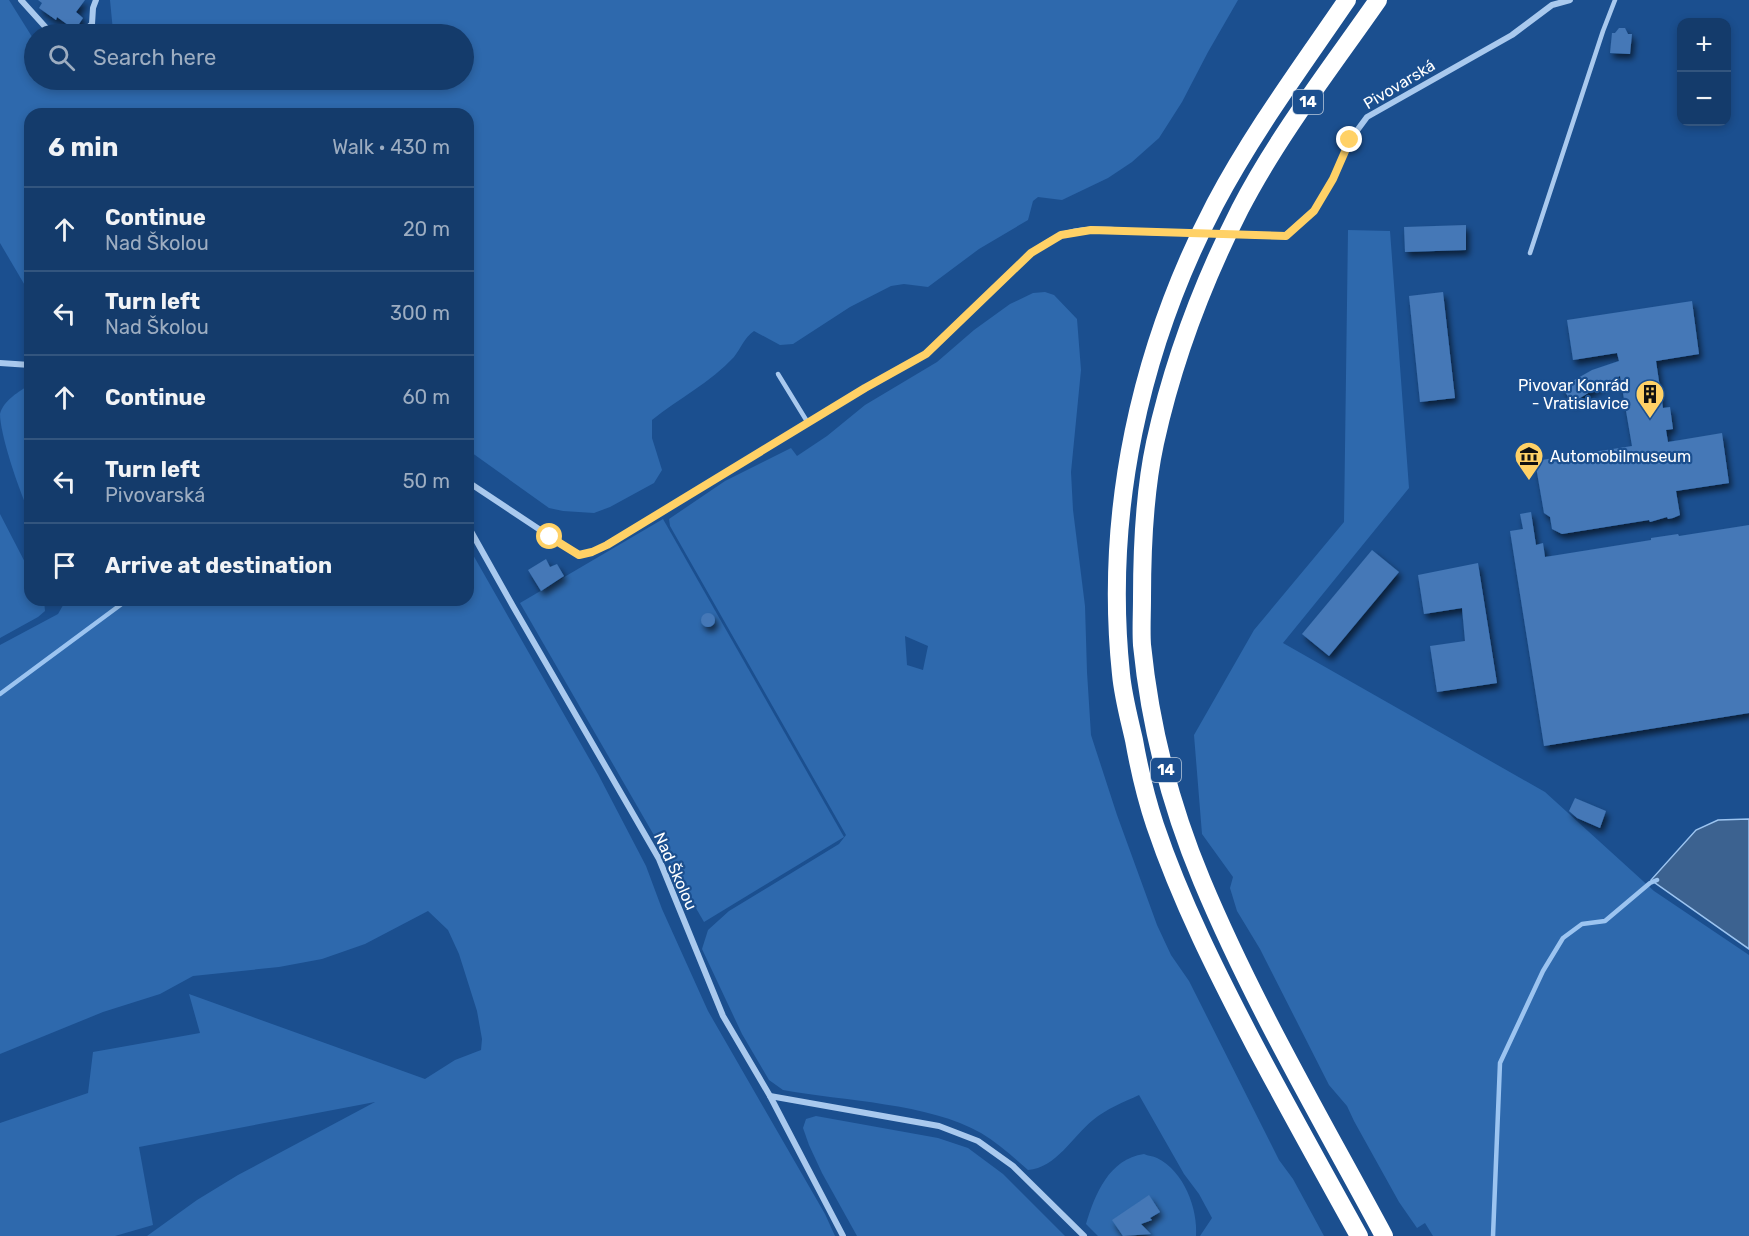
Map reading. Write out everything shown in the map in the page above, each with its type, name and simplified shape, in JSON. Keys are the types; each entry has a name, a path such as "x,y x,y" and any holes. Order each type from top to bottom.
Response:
{"highway":[{"name":"14","path":"1347,0 1255,138 1216,203 1187,264 1160,332 1139,404 1129,453 1121,522 1118,595 1121,676 1137,758 1154,824 1185,904 1220,979 1359,1236"},
{"name":"14","path":"1378,0 1275,150 1241,206 1193,311 1172,373 1154,446 1143,525 1142,644 1158,741 1177,812 1201,879 1240,968 1384,1236"}],"street":[{"path":"21,0 43,24"},
{"path":"92,24 96,0"},
{"name":"Pivovarská","path":"808,423 926,354 1031,253 1061,235 1091,230 1286,236 1314,211 1333,179 1350,140 1367,117 1512,35 1552,3 1570,0"},
{"path":"0,363 24,365"},
{"path":"474,486 579,555 585,554 607,545 662,513 808,423"},
{"name":"Nad Školou","path":"474,537 659,859 723,1016 770,1096 843,1236"},
{"path":"770,1096 939,1126 978,1141 1013,1166 1084,1236"}],"lane":[{"path":"1530,253 1615,0"},
{"path":"778,374 808,423"}],"shaded area":[{"path":"0,0 9,0 24,24 24,90 474,90 474,24 112,24 110,0 1238,0 1182,102 1159,138 1132,162 1108,178 1062,200 1038,197 1033,201 1028,220 979,249 928,287 904,284 891,286 850,307 793,344 780,345 754,331 725,366 652,420 652,438 662,470 654,483 594,513 549,508 474,454 474,108 24,108 24,284 0,243"},
{"path":"1348,230 1390,231 1409,488 1283,643 1545,792 1654,891 1749,955 1749,1236 1433,1236 1425,1223 1417,1228 1399,1202 1347,1106 1329,1085 1260,949 1237,911 1230,888 1233,877 1202,834 1194,735 1254,630 1344,522"},
{"path":"1045,292 1054,295 1077,319 1081,370 1071,472 1073,510 1085,606 1091,735 1157,925 1171,955 1189,981 1279,1160 1293,1179 1324,1236 1200,1236 1212,1218 1139,1095 1098,1116 1047,1164 1028,1170 981,1133 937,1115 885,1104 783,1090 769,1080 742,1034 702,949 708,930 729,911 839,844 846,835 670,526 669,519 725,481 791,448 797,456 827,436 865,405 937,362 974,330 1010,304 1033,293","holes":["905,636 928,646 923,670 907,665"]},
{"path":"24,388 24,500 3,436 0,414 16,393"},
{"path":"0,514 24,560 24,606 45,606 45,611 0,638"},
{"path":"663,519 844,837 704,922 520,603"},
{"path":"474,557 598,774 646,866 662,909 708,1011 825,1214 835,1236 147,1236 197,1200 238,1175 375,1102 139,1147 153,1225 115,1236 0,1236 0,1123 88,1093 93,1052 200,1033 189,994 425,1079 455,1060 481,1050 482,1039 477,1011 459,954 448,930 428,911 365,944 322,959 279,967 193,976 160,994 103,1012 0,1054 0,645 58,614 63,606 474,606"},
{"path":"1749,819 1749,949 1651,880 1696,830 1718,820"},
{"path":"816,1116 938,1138 968,1148 1003,1174 1065,1236 857,1236 822,1173 803,1128 806,1119"},
{"path":"1144,1154 1167,1164 1182,1181 1195,1214 1196,1236 1098,1236 1086,1224 1099,1190 1113,1170 1132,1157"}],"building":[{"path":"38,0 85,0 76,12 83,18 79,24 67,24 57,17 56,20 39,8 42,3"},
{"path":"1619,28 1625,28 1628,34 1632,34 1630,54 1610,53 1612,33"},
{"path":"1466,225 1466,250 1405,252 1404,227"},
{"path":"1443,292 1455,398 1420,402 1409,296"},
{"name":"Pivovar Konrád - Vratislavice","path":"1692,301 1699,354 1656,361 1663,408 1670,407 1673,429 1666,430 1668,442 1722,433 1729,483 1676,491 1680,515 1673,518 1668,519 1667,517 1650,522 1649,520 1562,534 1552,529 1550,517 1544,513 1535,461 1632,446 1620,376 1572,403 1562,387 1592,370 1619,361 1617,353 1573,360 1567,320"},
{"path":"1531,512 1536,545 1543,543 1545,557 1651,540 1651,538 1749,525 1749,713 1544,746 1510,531 1523,529 1520,514"},
{"path":"1372,550 1399,572 1329,656 1302,634"},
{"path":"546,559 550,567 557,564 564,576 541,591 528,570"},
{"path":"1478,563 1497,683 1437,692 1430,646 1465,641 1462,608 1424,614 1418,575"},
{"path":"705,613 711,613 715,620 711,627 705,627 701,623 701,617"},
{"path":"1575,798 1606,811 1600,828 1577,818 1569,811"},
{"path":"1149,1195 1160,1212 1150,1218 1152,1220 1141,1224 1151,1234 1123,1236 1112,1220"}],"waterway":[{"path":"0,694 119,606"},
{"path":"1493,1236 1500,1063 1543,971 1563,938 1582,924 1605,921 1650,883 1657,880"}],"place":[{"name":"Pivovar Konrád - Vratislavice","path":"1650,420"},
{"name":"Automobilmuseum","path":"1529,482"}],"route":[{"path":"550,537 579,555 607,545 662,513 865,388 926,354 1031,253 1061,235 1091,230 1286,236 1314,211 1333,179 1350,140"}]}
